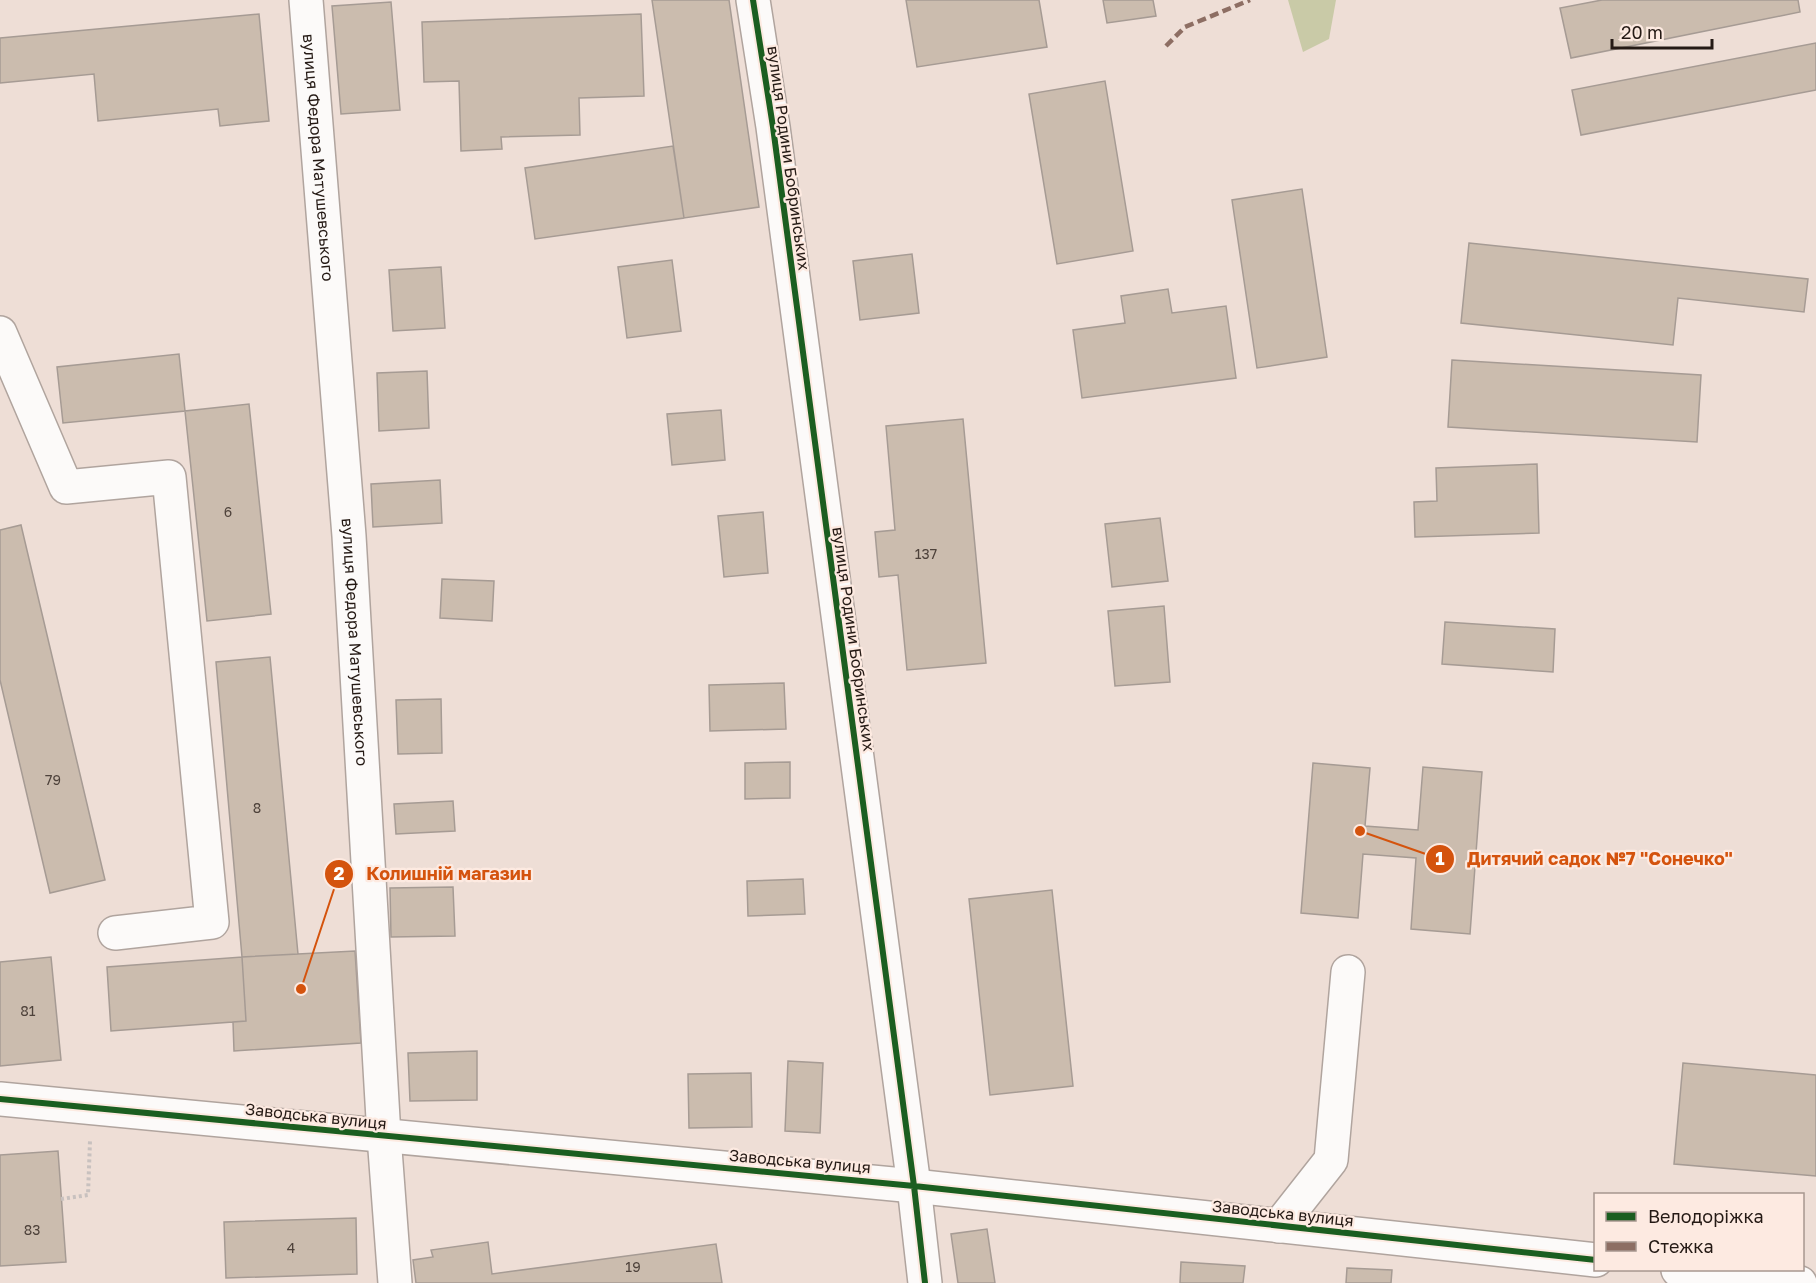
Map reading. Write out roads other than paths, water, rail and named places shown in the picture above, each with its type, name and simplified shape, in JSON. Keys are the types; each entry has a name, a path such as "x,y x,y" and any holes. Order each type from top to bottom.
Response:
{"street":[{"name":"вулиця Федора Матушевського","path":"306,0 349,536 384,1136 395,1283"},
{"name":"вулиця Родини Бобринських","path":"753,0 773,127 914,1185 925,1283"},
{"path":"0,333 66,487 169,477 212,922 115,933"},
{"path":"1279,1226 1331,1160 1348,972"},
{"name":"Заводська вулиця","path":"0,1099 914,1185 1594,1260"},
{"path":"1695,1271 1800,1283"}],"place":[{"name":"Дитячий садок №7 \"Сонечко\"","path":"1360,831"},
{"name":"Колишній магазин","path":"301,989"}]}
